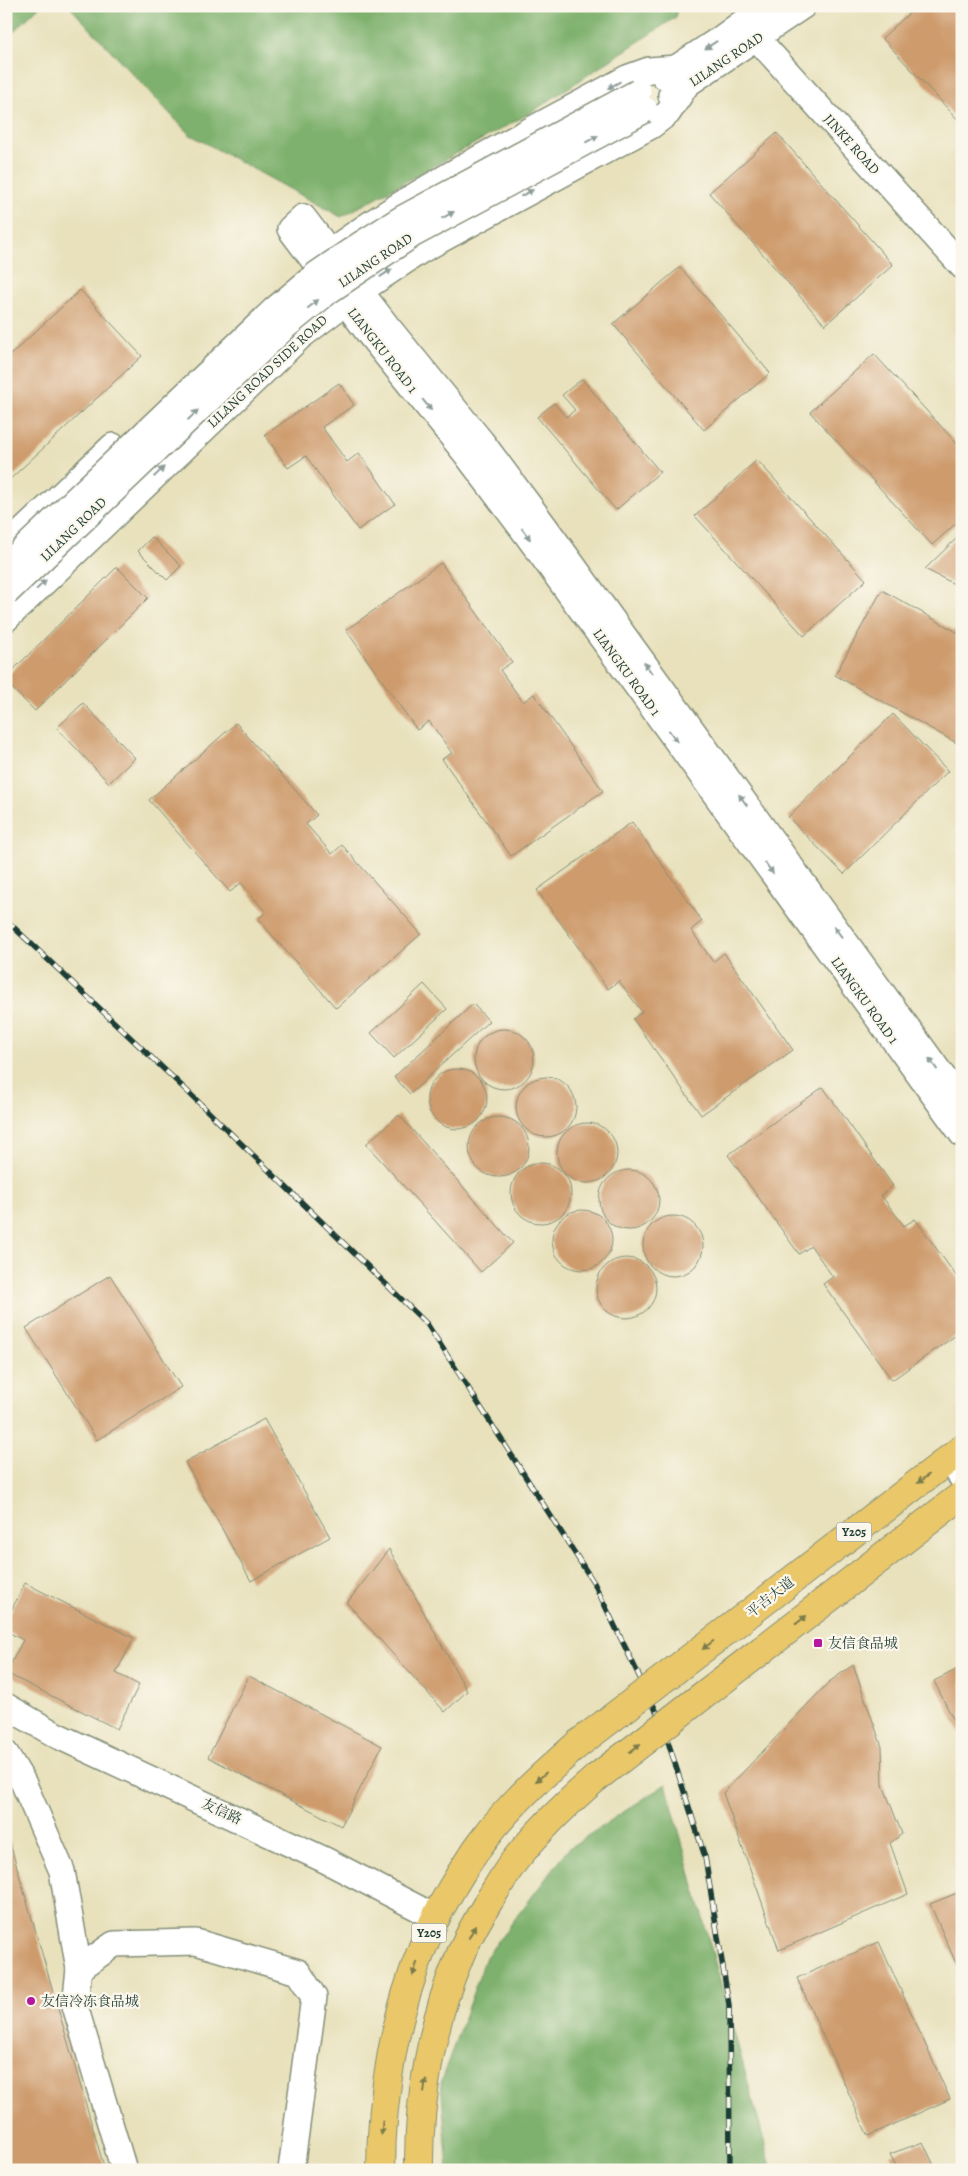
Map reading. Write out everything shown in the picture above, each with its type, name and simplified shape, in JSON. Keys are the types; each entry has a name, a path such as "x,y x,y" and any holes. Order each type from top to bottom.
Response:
{"main road":[{"name":"平吉大道","path":"434,1924 453,1887 484,1838 526,1790 578,1744 746,1616 957,1462"},
{"name":"Y205","path":"419,2170 418,2134 427,2070 442,2007 459,1957 486,1906 515,1861 553,1816 596,1778 962,1495"},
{"name":"Y205","path":"381,2170 381,2131 390,2063 406,1997 424,1942 434,1924"}],"street":[{"name":"LILANG ROAD","path":"750,30 765,6"},
{"name":"LILANG ROAD","path":"6,594 288,324 330,290 412,235 681,77 750,30 803,6"},
{"name":"JINKE ROAD","path":"750,30 962,266"},
{"path":"6,548 268,300 360,230 445,178 627,78 649,70 681,77"},
{"name":"LILANG ROAD SIDE ROAD","path":"6,619 300,337 353,296 420,251 651,126 668,112 681,77"},
{"name":"LILANG ROAD","path":"6,566 274,310 317,274 401,219 641,101"},
{"name":"LIANGKU ROAD 1","path":"323,257 466,454 528,535 962,1134"},
{"name":"LIANGKU ROAD 1","path":"353,296 481,441 962,1103"},
{"name":"友信路","path":"6,1706 56,1735 325,1860 434,1924"},
{"name":"友信路","path":"6,1723 49,1747 434,1924"},
{"path":"6,1754 23,1782 62,1870 79,1969 75,2006 124,2170"},
{"path":"79,1969 114,1944 196,1942 298,1972 314,1997 291,2170"}],"green space":[{"path":"6,6 40,6 6,39"},
{"path":"69,6 677,6 676,17 530,113 341,217 189,134"},
{"path":"666,1784 772,2170 448,2170 441,2081 486,1957 569,1848"}],"building":[{"path":"917,6 962,6 962,124 882,38"},
{"path":"777,133 893,265 825,325 709,193"},
{"path":"680,267 770,373 704,430 613,324"},
{"path":"80,290 142,356 6,483 6,359"},
{"path":"874,354 962,449 962,518 932,545 810,412"},
{"path":"582,379 660,472 616,510 537,417 554,403 566,417 575,410 562,395"},
{"path":"339,383 354,405 322,427 347,462 359,453 395,504 358,530 306,456 288,468 265,435"},
{"path":"757,460 866,580 804,636 695,516"},
{"path":"962,533 962,588 925,569"},
{"path":"152,537 181,566 167,580 138,551"},
{"path":"441,563 512,662 500,670 523,702 534,694 603,791 511,856 442,759 452,753 429,721 417,730 346,630"},
{"path":"117,567 148,598 35,711 6,682 6,677"},
{"path":"882,590 962,635 962,746 835,675"},
{"path":"83,703 135,758 109,783 57,728"},
{"path":"893,714 948,771 844,874 788,817"},
{"path":"236,723 317,815 306,824 332,854 342,845 421,934 336,1008 258,919 266,912 241,883 230,892 149,800"},
{"path":"632,822 702,921 691,930 713,962 724,953 793,1050 701,1115 633,1019 642,1012 619,981 608,989 537,890"},
{"path":"424,984 447,1009 394,1058 371,1033"},
{"path":"473,1004 489,1021 410,1094 394,1077"},
{"path":"504,1029 521,1034 529,1042 534,1059 529,1076 521,1084 504,1089 487,1084 479,1076 474,1059 479,1042 487,1034"},
{"path":"457,1069 474,1074 482,1082 487,1099 482,1116 474,1124 457,1129 440,1124 432,1116 427,1099 432,1082 440,1074"},
{"path":"546,1077 563,1082 571,1090 576,1107 571,1124 563,1132 546,1137 529,1132 521,1124 516,1107 521,1090 529,1082"},
{"path":"823,1087 893,1186 881,1195 904,1226 915,1219 962,1284 962,1331 892,1380 823,1284 833,1277 811,1246 799,1254 728,1155"},
{"path":"399,1115 513,1243 481,1272 366,1144"},
{"path":"499,1117 516,1122 524,1130 529,1147 524,1164 516,1172 499,1177 482,1172 474,1164 469,1147 474,1130 482,1122"},
{"path":"587,1123 604,1128 612,1136 617,1153 612,1170 604,1178 587,1183 570,1178 562,1170 557,1153 562,1136 570,1128"},
{"path":"541,1163 558,1168 566,1176 571,1193 566,1210 558,1218 541,1223 524,1218 516,1210 511,1193 516,1176 524,1168"},
{"path":"629,1170 646,1175 654,1183 659,1200 654,1217 646,1225 629,1230 612,1225 604,1217 599,1200 604,1183 612,1175"},
{"path":"582,1210 599,1215 607,1223 612,1240 607,1257 599,1265 582,1270 565,1265 557,1257 552,1240 557,1223 565,1215"},
{"path":"673,1216 690,1221 698,1229 703,1246 698,1263 690,1271 673,1276 656,1271 648,1263 643,1246 648,1229 656,1221"},
{"path":"626,1258 643,1263 651,1271 656,1288 651,1305 643,1313 626,1318 609,1313 601,1305 596,1288 601,1271 609,1263"},
{"path":"110,1275 181,1387 97,1440 26,1328"},
{"path":"264,1419 330,1537 251,1581 185,1462"},
{"path":"389,1549 467,1691 445,1712 347,1603"},
{"path":"25,1583 134,1638 116,1673 139,1685 117,1729 6,1673 23,1640 6,1631 6,1621"},
{"path":"853,1665 882,1747 883,1785 902,1834 890,1843 908,1894 779,1950 723,1793 829,1682"},
{"path":"962,1667 962,1737 934,1681"},
{"path":"249,1676 382,1746 341,1826 208,1757"},
{"name":"友信冷冻食品城","path":"7,1833 105,2170 6,2170"},
{"path":"962,1891 962,1977 930,1904"},
{"path":"879,1942 950,2099 868,2136 797,1978"},
{"path":"923,2142 936,2170 898,2170 890,2154"}],"railway":[{"path":"6,920 186,1090 427,1324 594,1583 662,1723 705,1857 729,2005 730,2170"}],"place":[{"name":"友信食品城","path":"818,1643"},
{"name":"友信冷冻食品城","path":"31,2001"}]}
